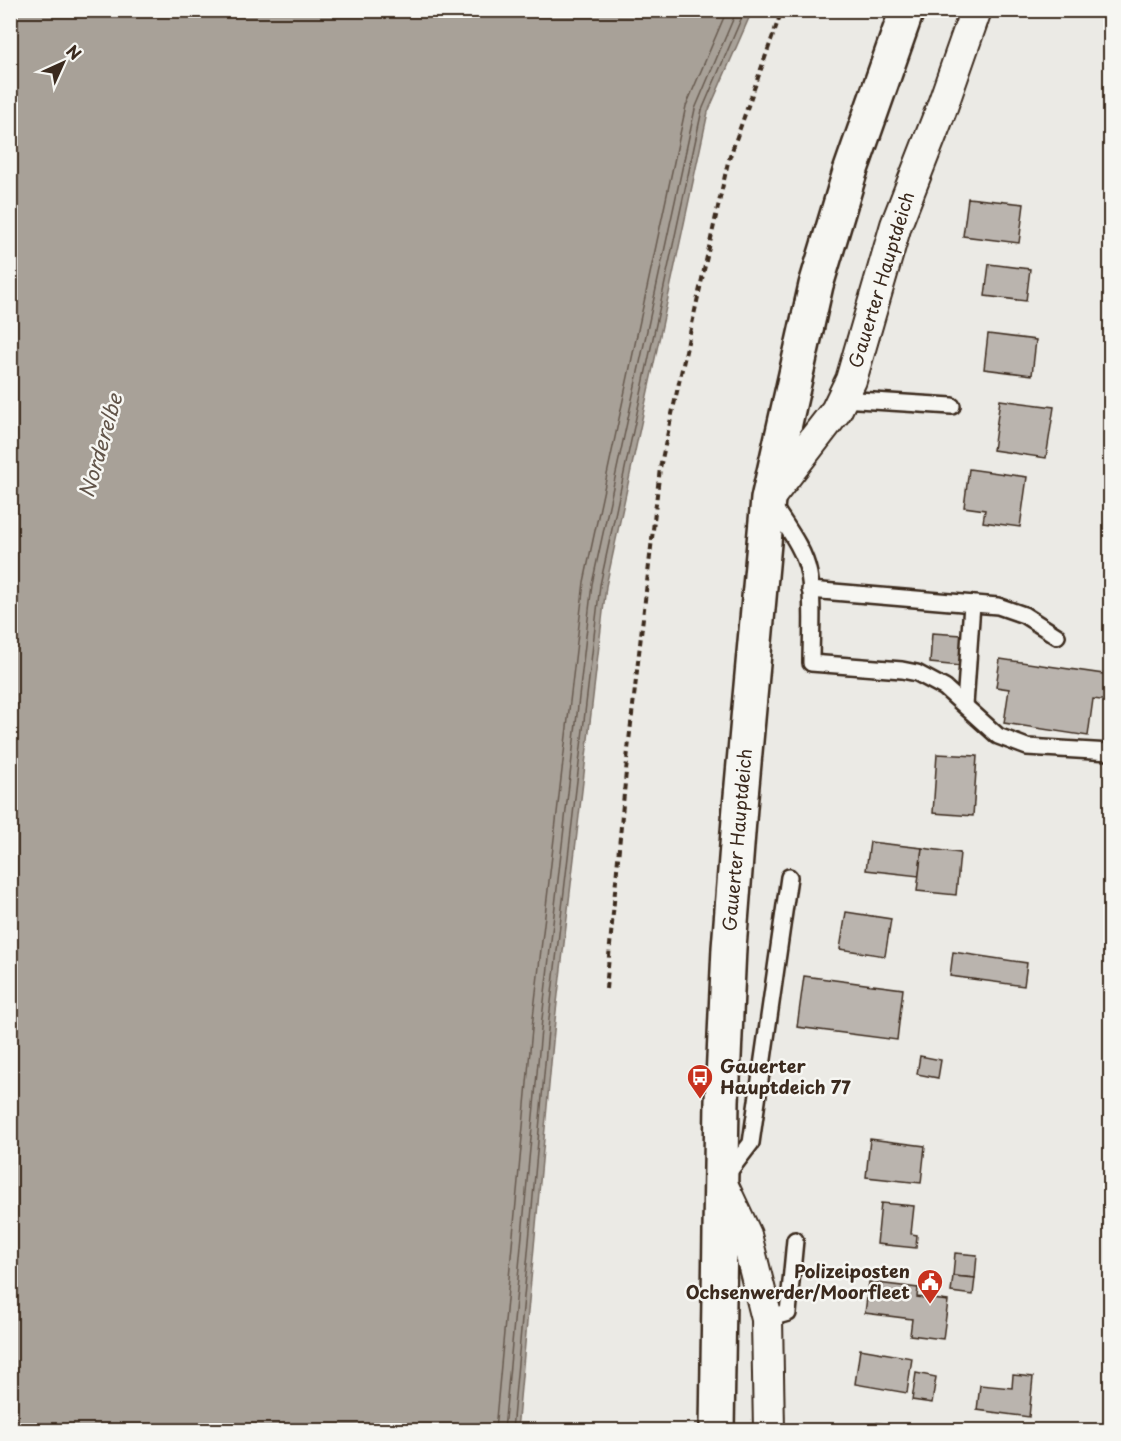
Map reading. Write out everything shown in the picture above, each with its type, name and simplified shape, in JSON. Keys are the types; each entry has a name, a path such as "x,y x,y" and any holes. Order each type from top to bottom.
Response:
{"street":[{"name":"Gauerter Hauptdeich","path":"717,1431 721,1182 729,948 768,499 816,285 850,172 907,10"},
{"name":"Gauerter Hauptdeich","path":"768,499 836,411 851,380 896,225 941,110 976,10"},
{"name":"Gauerter Hauptdeich","path":"721,1182 746,1235 767,1318 769,1431"}],"lane":[{"path":"842,399 952,405"},
{"path":"768,499 795,539 808,572 811,663 917,673 945,688 998,736 1027,747 1110,752"},
{"path":"810,590 998,606 1024,615 1058,636"},
{"path":"965,705 972,604"},
{"path":"721,1182 751,1143 789,877"},
{"path":"767,1318 788,1313 795,1240"}],"path":[{"path":"606,989 628,750 660,468 728,162 782,10"}],"water":[{"name":"Norderelbe","path":"10,11 752,11 708,112 606,586 555,1020 517,1430 11,1430"}],"building":[{"path":"968,198 1024,204 1019,243 963,236"},
{"path":"989,264 1030,269 1026,301 985,296"},
{"path":"988,334 1036,340 1032,375 984,369"},
{"path":"1000,400 1054,407 1046,458 993,450"},
{"path":"969,469 1027,477 1020,527 983,522 985,510 964,507"},
{"path":"932,633 962,635 960,666 930,663"},
{"path":"1000,659 1110,675 1109,701 1093,699 1088,736 1004,723 1009,689 996,687"},
{"path":"937,754 977,756 973,816 933,813"},
{"path":"870,842 922,848 919,876 866,870"},
{"path":"922,848 960,853 956,895 917,891"},
{"path":"846,912 891,919 885,956 840,949"},
{"path":"953,952 1027,963 1024,986 950,976"},
{"path":"804,976 903,989 897,1040 797,1027"},
{"path":"920,1056 941,1060 938,1078 917,1074"},
{"path":"870,1139 925,1146 921,1183 866,1177"},
{"path":"881,1203 914,1206 911,1234 917,1235 916,1248 877,1244"},
{"path":"955,1253 977,1255 975,1278 953,1276"},
{"path":"953,1276 975,1278 973,1295 951,1292"},
{"path":"869,1282 918,1288 917,1297 948,1301 943,1339 910,1335 912,1319 865,1313"},
{"path":"860,1349 912,1358 907,1393 855,1384"},
{"path":"916,1373 936,1377 932,1403 912,1400"},
{"path":"1013,1375 1033,1377 1029,1417 977,1410 980,1385 1012,1388"},
{"path":"877,1423 922,1429 922,1430 876,1430"}],"place":[{"name":"Gauerter Hauptdeich 77","path":"700,1100"},
{"name":"Polizeiposten Ochsenwerder/Moorfleet","path":"930,1305"}]}
